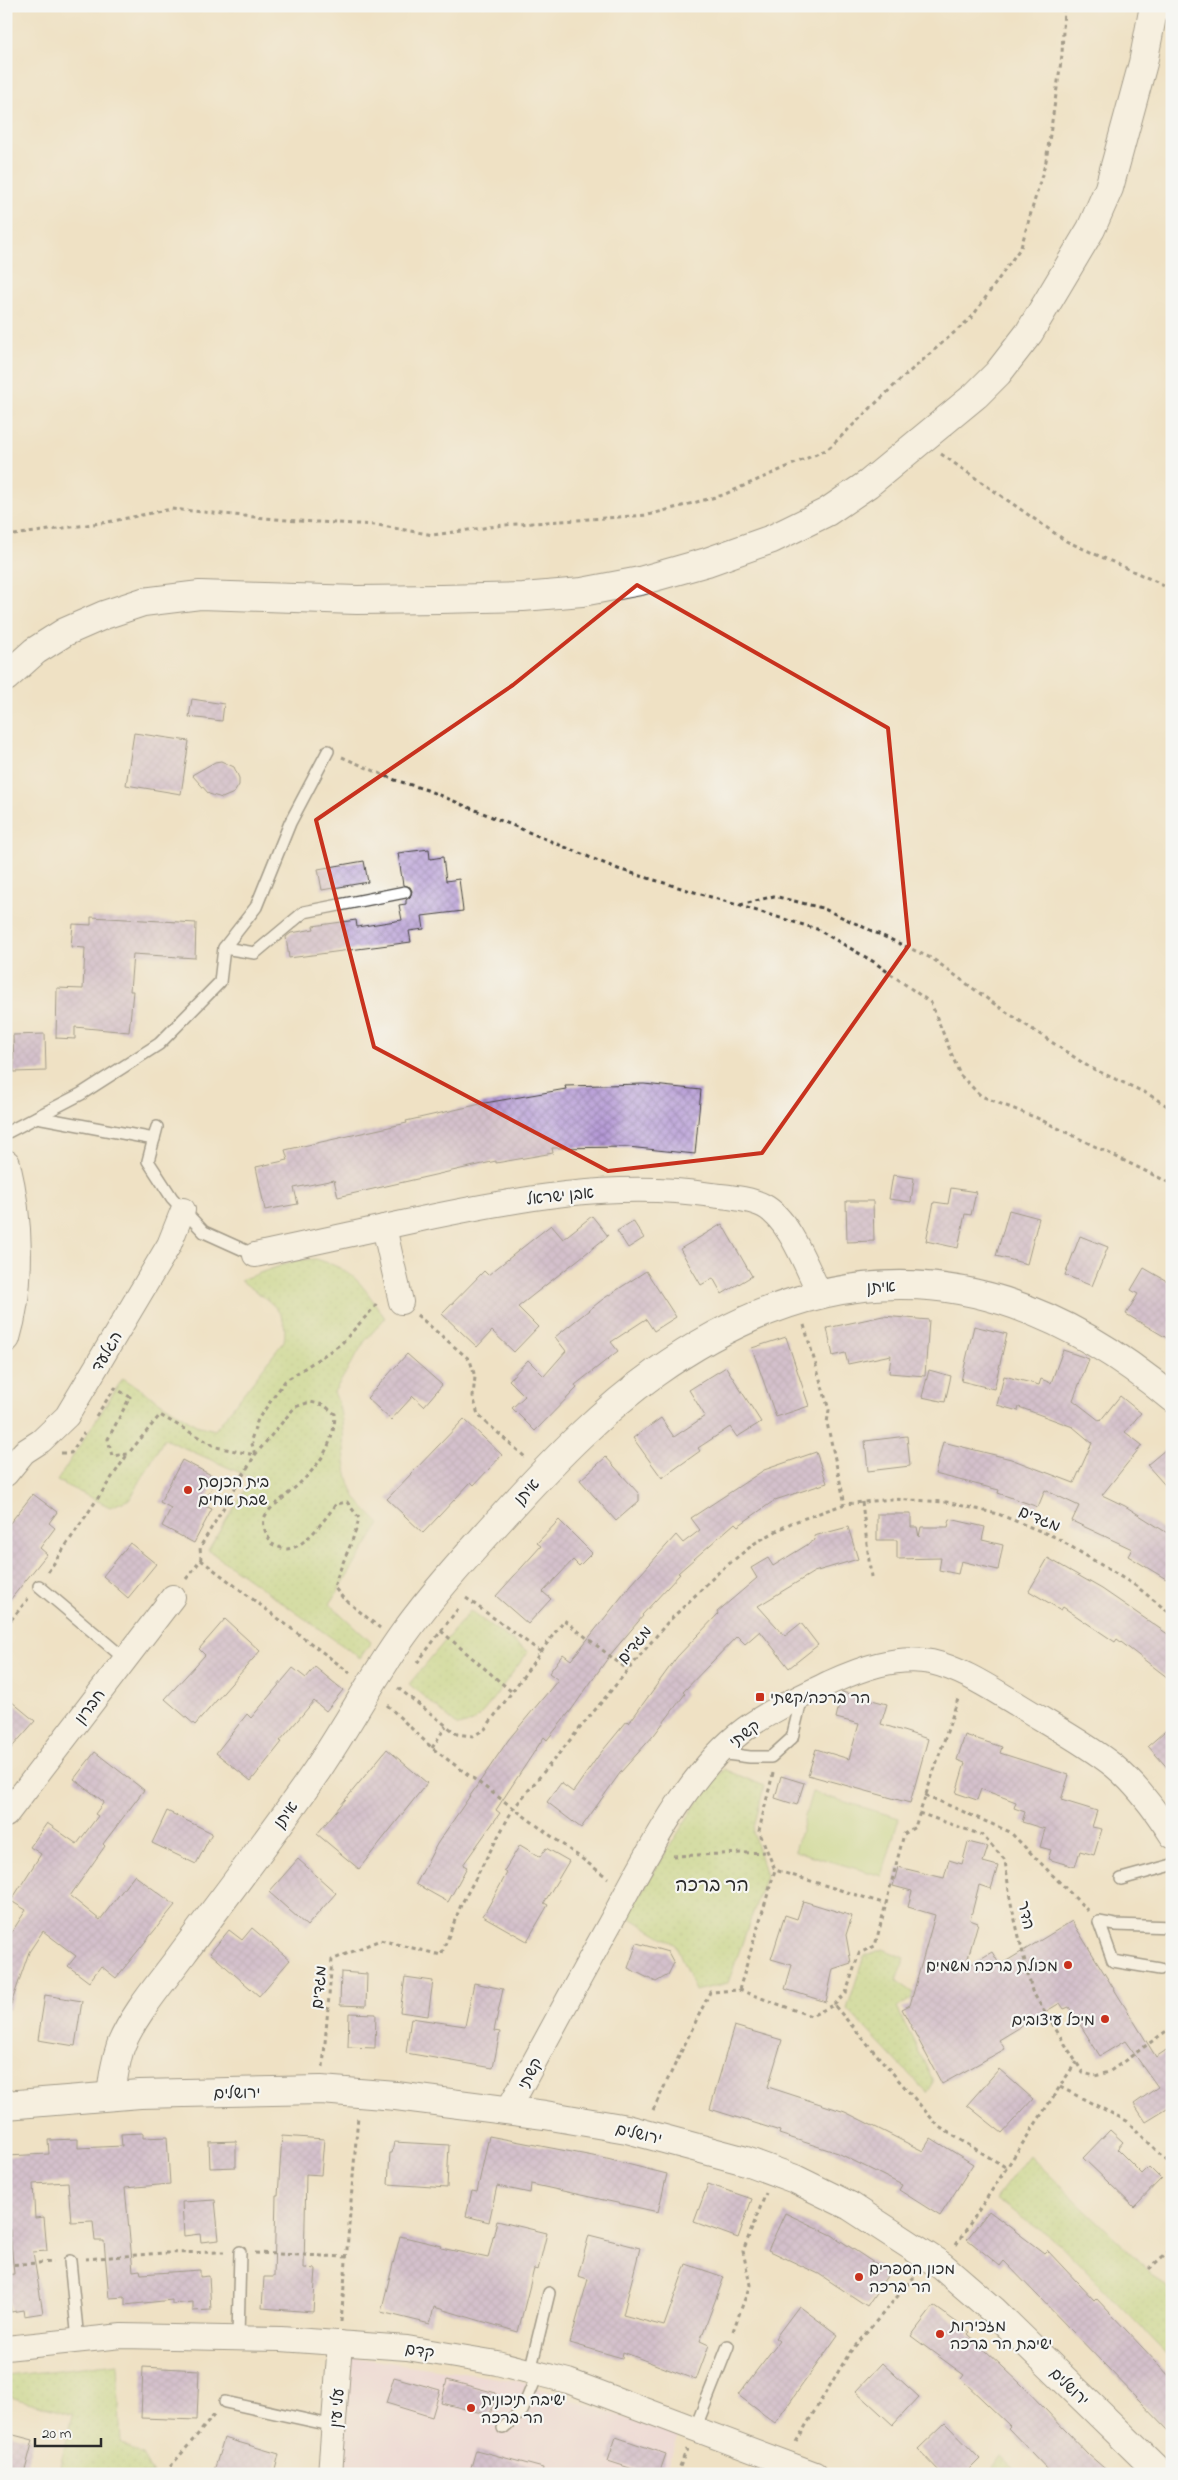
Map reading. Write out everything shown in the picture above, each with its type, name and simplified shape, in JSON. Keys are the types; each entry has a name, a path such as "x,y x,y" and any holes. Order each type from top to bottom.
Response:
{"street":[{"path":"6,677 35,651 84,623 124,608 171,597 209,595 357,600 523,597 582,592 640,581 740,551 806,524 858,492 983,388 1011,358 1029,333 1091,230 1102,205 1114,171 1143,63 1154,6"},
{"path":"6,1164 11,1189 15,1255 14,1298 6,1338"},
{"name":"אבן ישראל","path":"255,1255 500,1202 573,1192 627,1189 691,1192 741,1199 763,1206 782,1220 808,1297"},
{"name":"הגלעד","path":"6,1474 24,1452 41,1441 67,1416 169,1245 183,1210"},
{"path":"384,1227 399,1292"},
{"name":"איתן","path":"111,2096 114,2069 122,2044 146,2004 312,1778 398,1642 476,1546 543,1473 590,1426 654,1374 709,1338 774,1307 808,1297 875,1284 932,1286 981,1294 1036,1312 1088,1337 1142,1373 1172,1398"},
{"name":"חברון","path":"6,1815 173,1597"},
{"name":"קשתי","path":"508,2110 627,1891 686,1792 719,1753 744,1729 780,1707 874,1666 901,1660 931,1662 966,1675 1087,1746 1115,1767 1134,1786 1172,1836"},
{"name":"ירושלים","path":"6,2105 111,2096 320,2090 508,2110 642,2133 746,2160 850,2206 935,2262 993,2310 1160,2474"},
{"name":"קדם","path":"6,2348 122,2336 238,2338 407,2348 534,2372 568,2381 815,2474"},
{"name":"עלי עין","path":"330,2474 340,2343"}],"lane":[{"path":"6,1133 81,1094 160,1044 220,982 224,948 256,907 290,823 328,751"},
{"path":"224,948 255,952 304,912 405,892"},
{"path":"37,1117 156,1133 148,1161 172,1198 204,1232 255,1255"},
{"path":"39,1586 125,1659"},
{"path":"719,1753 750,1757 771,1756 792,1738 802,1697"},
{"path":"1121,1879 1172,1866"},
{"path":"1099,1922 1115,1925 1172,1927"},
{"path":"1099,1922 1113,1961 1160,1968"},
{"path":"238,2338 240,2252"},
{"path":"70,2261 78,2340"},
{"path":"503,2428 522,2411 534,2372 549,2293"},
{"path":"695,2429 728,2346"},
{"path":"225,2402 335,2426"}],"path":[{"path":"6,536 108,522 172,509 297,521 377,525 433,535 504,525 648,515 723,495 828,448 901,379 972,318 1021,248 1046,161 1062,55 1064,6"},
{"path":"922,440 1066,540 1157,582 1172,591"},
{"path":"328,751 618,869 817,929 874,962 931,1002 960,1075 981,1096 1036,1118 1172,1184"},
{"path":"739,906 774,896 822,908 933,959 1089,1067 1148,1094 1172,1109"},
{"path":"255,1455 251,1440 258,1419 285,1381 341,1344 399,1292 470,1360 475,1377 473,1396 478,1414 543,1473"},
{"path":"808,1297 829,1410 827,1423 844,1504"},
{"path":"93,1420 116,1388 130,1397 108,1439 112,1456 128,1454"},
{"path":"173,1597 201,1560 200,1547 255,1455 295,1407 310,1402 324,1404 335,1414 335,1426 323,1459 312,1473 274,1506 264,1518 264,1530 272,1544 286,1549 300,1545 322,1523 336,1504 347,1502 359,1518 355,1537 340,1567 334,1587 343,1598 398,1642"},
{"path":"6,1626 39,1586 128,1454 160,1416 216,1446 255,1455"},
{"path":"24,1452 71,1453 88,1428"},
{"name":"מגדים","path":"320,2090 332,1960 380,1940 441,1955 461,1905 513,1809 667,1623 720,1571 755,1543 791,1523 844,1504 892,1499 946,1502 998,1514 1055,1537 1136,1586 1172,1615"},
{"path":"862,1502 871,1577"},
{"path":"201,1560 370,1688 432,1748 627,1891"},
{"path":"414,1666 471,1591"},
{"path":"466,1598 541,1652"},
{"path":"403,1681 398,1688 446,1726 458,1734 473,1736 486,1729 564,1620 628,1670"},
{"path":"441,1630 512,1692"},
{"path":"642,2133 710,1992 739,1990 811,2016 834,2005 846,1993 859,1953 875,1946 904,1834 915,1827 966,1675"},
{"path":"432,1748 446,1726"},
{"path":"739,1990 775,1870 758,1831 778,1750"},
{"path":"925,1795 1010,1832 1099,1922"},
{"name":"הדר","path":"919,1813 982,1835 1005,1860 1010,1899 1032,1991 1083,2073 1095,2076 1109,2072 1172,2027"},
{"path":"646,1858 767,1852"},
{"path":"775,1870 886,1904"},
{"path":"834,2005 939,2127 1007,2168"},
{"path":"784,2462 850,2352 935,2262 1007,2168 1076,2062"},
{"path":"1060,2087 1127,2121 1172,2166"},
{"path":"340,2343 360,2093"},
{"path":"728,2346 750,2285 743,2251 774,2171"},
{"path":"1149,2269 1172,2248"},
{"path":"6,2265 163,2253 240,2252 347,2256"},
{"path":"173,2474 170,2467 225,2402"}],"highlighted area":[{"path":"637,585 888,728 909,945 762,1153 608,1171 374,1047 316,820 513,685"}],"shaded area":[{"name":"ישיבה תיכונית הר ברכה","path":"347,2356 518,2381 679,2436 664,2474 337,2474"}],"green space":[{"path":"316,1259 341,1268 350,1274 370,1296 385,1318 365,1341 334,1392 342,1418 345,1459 350,1485 358,1501 380,1524 330,1604 371,1642 360,1658 208,1550 252,1478 164,1439 130,1499 110,1507 57,1481 123,1378 196,1425 215,1430 284,1341 285,1330 279,1312 266,1299 240,1280 296,1260"},
{"path":"470,1611 528,1652 484,1711 473,1722 458,1726 409,1684"},
{"path":"724,1769 764,1786 753,1832 766,1876 728,1983 695,1991 676,1945 627,1916 694,1807"},
{"path":"812,1792 899,1818 882,1876 795,1851"},
{"path":"883,1949 905,1958 897,1981 917,1995 897,2008 934,2082 927,2093 847,2009 864,1956"},
{"path":"1029,2155 1172,2293 1172,2359 1059,2243 995,2199"},
{"path":"117,2363 121,2443 142,2455 153,2474 58,2474 73,2415 6,2396 6,2376"},
{"path":"1001,2457 1019,2474 989,2474"}],"building":[{"path":"192,699 224,704 222,721 189,717"},
{"path":"134,733 189,741 181,794 126,785"},
{"path":"221,761 234,767 239,778 239,785 234,793 222,798 209,794 192,775 215,762"},
{"path":"429,849 430,859 443,857 446,881 459,879 463,911 422,916 424,929 409,931 411,942 289,958 286,937 291,933 314,929 313,926 356,920 357,927 402,920 399,905 406,904 406,900 410,897 412,891 410,887 403,885 398,853"},
{"path":"364,861 368,882 322,890 318,869"},
{"path":"91,917 196,923 195,958 133,954 130,991 133,991 129,1032 75,1027 75,1039 56,1038 57,988 83,989 85,948 71,947 73,924 91,925"},
{"path":"45,1034 46,1071 14,1072 13,1035"},
{"path":"644,1084 701,1090 695,1154 628,1147 552,1148 553,1153 496,1163 496,1161 338,1197 334,1180 294,1188 298,1204 265,1210 256,1167 288,1160 285,1150 407,1123 406,1121 485,1103 566,1089 565,1086"},
{"path":"893,1175 914,1178 911,1202 889,1199"},
{"path":"951,1188 976,1192 971,1215 965,1214 958,1248 926,1241 934,1202 948,1204"},
{"path":"846,1201 873,1201 874,1241 847,1242"},
{"path":"1009,1210 1039,1218 1027,1264 996,1256"},
{"path":"592,1216 608,1236 518,1307 538,1327 514,1352 492,1331 477,1347 442,1314 484,1271 488,1275 551,1225 563,1239"},
{"path":"633,1221 644,1238 628,1248 617,1231"},
{"path":"722,1224 752,1276 722,1294 713,1278 701,1285 680,1249"},
{"path":"1080,1236 1108,1247 1092,1286 1065,1275"},
{"path":"1144,1268 1172,1284 1172,1341 1126,1314 1138,1294 1131,1290"},
{"path":"646,1271 676,1317 654,1331 646,1319 611,1342 618,1351 575,1385 577,1388 535,1431 512,1408 525,1396 509,1380 528,1360 544,1376 566,1351 555,1337 603,1299"},
{"path":"883,1316 929,1320 925,1376 889,1373 891,1355 848,1364 845,1353 833,1356 827,1328"},
{"path":"974,1326 1007,1334 994,1389 961,1381"},
{"path":"786,1337 809,1406 776,1417 752,1348"},
{"path":"1063,1350 1089,1359 1073,1400 1100,1421 1120,1396 1141,1413 1125,1432 1142,1445 1102,1495 1125,1506 1172,1536 1172,1570 1166,1579 1128,1556 1132,1549 1072,1521 1079,1506 1045,1490 1038,1507 998,1493 999,1490 935,1474 943,1442 1011,1459 1074,1483 1092,1443 1073,1427 1019,1407 1018,1411 997,1405 1004,1376 1039,1385 1041,1379 1051,1383"},
{"path":"407,1354 442,1385 424,1406 413,1396 391,1420 367,1398"},
{"path":"726,1367 761,1422 737,1437 730,1427 698,1448 700,1451 662,1478 633,1438 661,1418 674,1437 705,1416 689,1390"},
{"path":"929,1370 951,1376 945,1402 922,1397"},
{"path":"464,1419 502,1455 474,1485 471,1482 423,1533 387,1499"},
{"path":"907,1436 910,1466 868,1471 865,1441"},
{"path":"1172,1444 1172,1493 1147,1465"},
{"path":"816,1452 827,1483 775,1500 738,1526 735,1523 678,1573 680,1574 642,1615 610,1655 572,1709 547,1740 544,1737 496,1810 500,1813 463,1865 467,1867 448,1902 416,1884 437,1844 509,1739 558,1680 549,1673 563,1654 571,1660 631,1585 676,1535 683,1543 700,1530 691,1518 764,1470"},
{"path":"606,1457 639,1494 639,1501 616,1521 580,1480"},
{"name":"בית הכנסת שבת אחים","path":"182,1460 217,1478 203,1505 212,1509 194,1543 162,1526 171,1508 160,1502"},
{"path":"33,1494 57,1512 49,1523 55,1528 40,1548 47,1554 6,1605 6,1528"},
{"path":"877,1514 911,1514 911,1527 917,1527 919,1537 921,1527 948,1527 950,1519 985,1527 982,1540 1003,1545 998,1570 961,1561 958,1574 939,1570 941,1558 897,1559 897,1540 877,1540"},
{"path":"559,1520 592,1553 579,1566 573,1560 543,1592 551,1599 528,1624 496,1596 541,1546 537,1543"},
{"path":"848,1527 858,1559 814,1572 758,1606 785,1636 801,1623 818,1645 789,1668 760,1631 745,1644 737,1636 683,1692 685,1694 654,1735 620,1773 581,1828 547,1802 561,1783 573,1792 599,1755 627,1721 629,1723 677,1657 718,1614 717,1612 757,1578 751,1568 768,1558 773,1566 815,1540 814,1536"},
{"path":"130,1543 156,1564 128,1598 103,1576"},
{"path":"1048,1558 1102,1589 1172,1637 1172,1681 1117,1639 1115,1642 1063,1607 1061,1610 1029,1591"},
{"path":"225,1619 260,1651 195,1725 165,1699 205,1655 199,1649"},
{"path":"315,1667 343,1690 326,1711 314,1701 280,1741 282,1742 251,1781 216,1753 247,1714 251,1718 293,1668 306,1678"},
{"path":"842,1692 887,1704 881,1724 928,1739 910,1803 808,1775 816,1749 849,1759 859,1724 836,1718"},
{"path":"6,1697 35,1721 6,1754"},
{"path":"1172,1725 1172,1773 1148,1746"},
{"path":"965,1735 1002,1747 1000,1753 1069,1775 1061,1800 1097,1811 1092,1827 1102,1829 1094,1855 1080,1851 1075,1867 1048,1859 1051,1850 1040,1847 1045,1829 1022,1822 1025,1812 1014,1808 1016,1802 981,1789 977,1800 956,1793 965,1763 957,1760"},
{"path":"387,1749 427,1783 359,1869 317,1834"},
{"path":"95,1752 144,1790 103,1844 105,1846 70,1896 100,1920 134,1875 175,1905 116,1978 101,1966 89,1982 68,1966 76,1956 43,1931 29,1952 9,2010 6,2010 6,1941 26,1910 11,1901 41,1854 30,1847 47,1823 77,1844 98,1816 95,1814 104,1802 74,1779"},
{"path":"781,1776 804,1783 797,1805 775,1798"},
{"path":"167,1811 212,1833 196,1864 152,1843"},
{"path":"968,1842 988,1847 983,1862 998,1866 991,1889 979,1885 970,1920 978,1923 965,1968 992,1952 1000,1965 1072,1921 1156,2057 1172,2046 1172,2106 1146,2122 1134,2104 1158,2087 1125,2041 1100,2056 1069,2007 1064,2009 1060,2003 999,2040 1005,2049 942,2084 902,2009 910,2005 935,1915 908,1907 912,1891 893,1886 898,1867 944,1878 949,1860 962,1864"},
{"path":"520,1845 540,1857 546,1848 569,1861 544,1903 548,1905 527,1941 483,1916 507,1873 504,1871"},
{"path":"298,1859 336,1893 307,1926 269,1892"},
{"path":"803,1901 852,1916 846,1935 851,1963 833,1969 826,2002 785,1989 792,1965 771,1959 785,1915 797,1919"},
{"path":"252,1928 290,1960 259,1996 210,1953 229,1930 242,1940"},
{"path":"637,1943 668,1952 674,1963 668,1975 656,1982 628,1968"},
{"path":"341,1972 367,1974 366,2006 340,2005"},
{"path":"405,1977 433,1981 428,2016 400,2012"},
{"path":"474,1983 503,1989 494,2031 500,2032 493,2068 406,2053 411,2018 465,2026"},
{"path":"45,1995 82,2001 75,2046 38,2040"},
{"path":"349,2013 376,2014 375,2048 348,2047"},
{"path":"734,2026 782,2040 768,2087 845,2112 923,2151 931,2138 973,2164 940,2216 899,2190 902,2185 838,2153 779,2134 780,2131 710,2109"},
{"path":"999,2069 1033,2099 1002,2133 967,2105"},
{"path":"1110,2130 1123,2142 1117,2149 1142,2174 1149,2167 1161,2179 1134,2207 1083,2158"},
{"path":"143,2133 143,2138 167,2137 170,2184 125,2188 133,2271 140,2270 141,2274 200,2270 200,2277 209,2276 211,2310 193,2311 193,2302 172,2304 172,2300 125,2305 125,2297 109,2298 104,2241 95,2241 93,2221 71,2222 68,2182 33,2184 35,2218 44,2217 47,2251 33,2252 43,2313 24,2316 23,2310 11,2312 6,2275 14,2274 6,2188 6,2156 49,2154 48,2140 78,2139 78,2148 122,2146 121,2134"},
{"path":"282,2136 324,2139 321,2175 306,2174 304,2268 316,2269 313,2312 262,2308 264,2277 274,2277 276,2196 278,2196"},
{"path":"489,2136 603,2158 667,2174 658,2212 531,2184 530,2193 497,2186 489,2222 466,2216 472,2191 477,2192"},
{"path":"236,2141 236,2167 210,2168 209,2142"},
{"path":"394,2142 449,2145 447,2188 388,2184 390,2153 392,2153"},
{"path":"708,2184 752,2199 738,2238 694,2222"},
{"path":"215,2200 219,2240 201,2242 200,2234 184,2236 182,2202"},
{"path":"989,2211 1044,2253 1047,2250 1094,2300 1096,2298 1172,2379 1172,2434 1004,2261 1000,2266 967,2239"},
{"path":"785,2213 832,2235 889,2273 867,2306 819,2274 768,2250"},
{"path":"497,2221 547,2233 538,2270 534,2269 518,2332 434,2307 430,2324 381,2312 400,2236 442,2246 441,2248 488,2258"},
{"path":"589,2235 640,2248 623,2315 664,2326 686,2264 724,2277 700,2341 709,2345 696,2380 623,2352 622,2358 570,2343 588,2279 578,2276"},
{"path":"799,2306 838,2335 775,2423 738,2395 779,2341 775,2338"},
{"path":"934,2306 970,2332 968,2334 1021,2384 1089,2455 1111,2474 1052,2474 1008,2428 1010,2426 961,2379 964,2375 911,2336"},
{"path":"882,2363 919,2397 893,2425 856,2391"},
{"path":"143,2367 199,2370 197,2420 141,2418"},
{"path":"394,2377 440,2390 432,2417 386,2403"},
{"path":"447,2380 496,2393 490,2415 441,2403"},
{"path":"945,2423 980,2459 965,2474 942,2474 918,2449"},
{"path":"6,2433 33,2440 24,2474 6,2474"},
{"path":"616,2437 666,2454 659,2474 635,2474 636,2470 608,2461"},
{"path":"224,2438 279,2454 274,2474 213,2474"},
{"path":"476,2450 543,2468 542,2474 469,2474"}],"place":[{"name":"בית הכנסת שבת אחים","path":"188,1490"},
{"name":"הר ברכה/קשתי","path":"760,1697"},
{"name":"מכולת ברכה משמים","path":"1068,1965"},
{"name":"מיכל עיצובים","path":"1105,2019"},
{"name":"מכון הספרים הר ברכה","path":"859,2277"},
{"name":"מזכירות ישיבת הר ברכה","path":"940,2334"},
{"name":"ישיבה תיכונית הר ברכה","path":"471,2408"}],"district":[{"name":"הר ברכה","path":"712,1884"}]}
